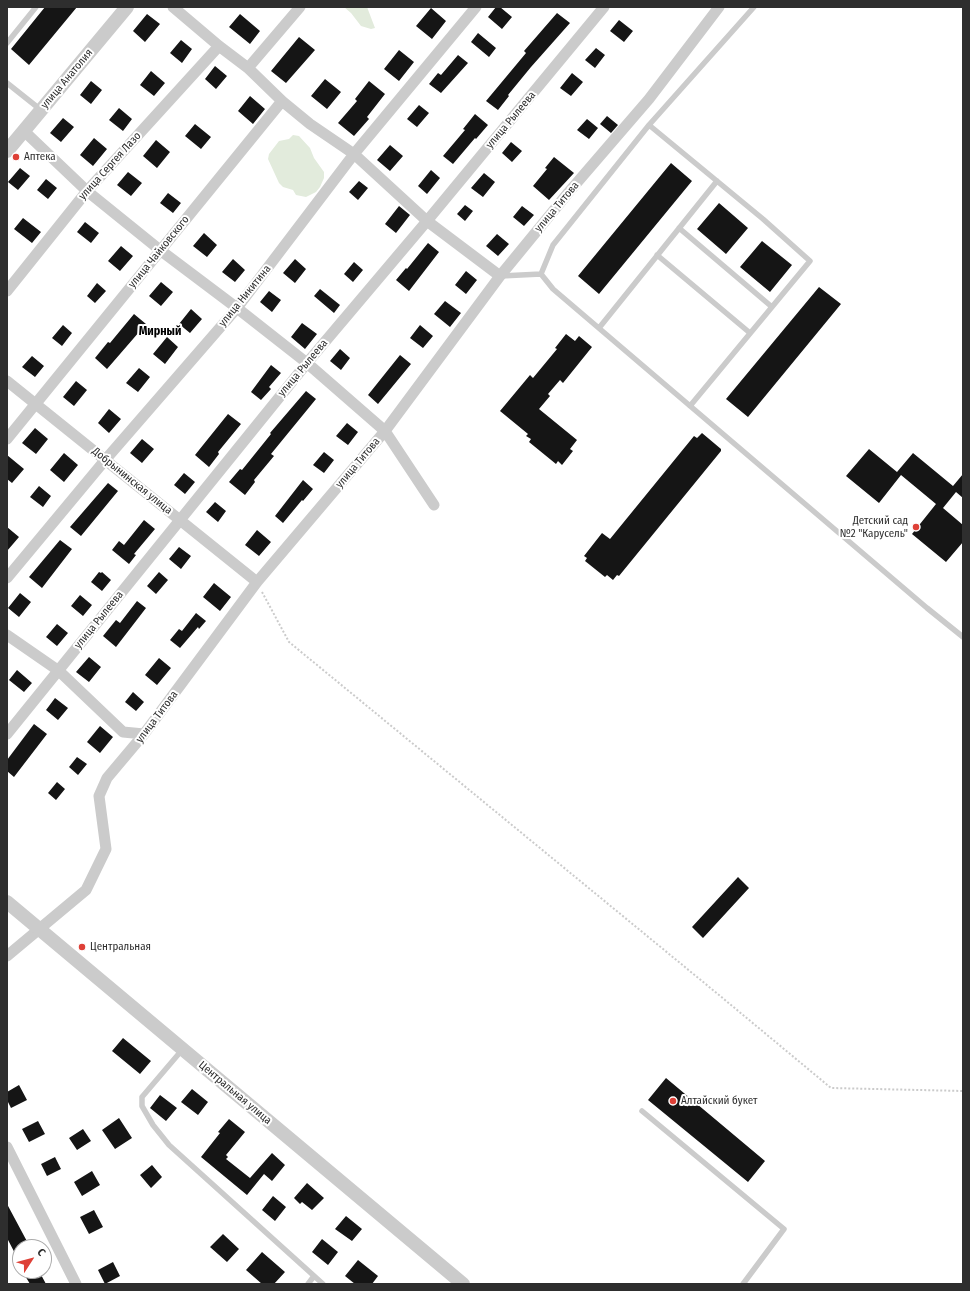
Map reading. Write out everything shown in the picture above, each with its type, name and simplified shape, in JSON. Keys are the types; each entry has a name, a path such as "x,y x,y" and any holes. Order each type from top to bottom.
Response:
{"street":[{"name":"улица Анатолия","path":"7,151 127,7"},
{"path":"173,7 219,46 248,68 282,102 310,124 354,154 427,221 500,276"},
{"path":"248,68 300,7"},
{"name":"улица Никитина","path":"7,578 106,459 237,308 354,154 476,7"},
{"name":"улица Рылеева","path":"7,734 307,363 604,7"},
{"name":"улица Титова","path":"7,956 86,890 106,849 99,796 107,778 144,734 257,582 385,431 500,276 568,193 649,100 719,7"},
{"name":"улица Сергея Лазо","path":"7,291 87,191 219,46"},
{"name":"улица Чайковского","path":"7,439 282,102"},
{"path":"24,131 87,191 160,250 307,363 385,431 434,505"},
{"name":"Добрынинская улица","path":"7,381 106,459 257,582"},
{"path":"7,635 59,671 124,732 144,734"},
{"name":"Центральная улица","path":"10,908 40,929 463,1284"},
{"path":"7,1147 76,1284"}],"lane":[{"path":"7,43 36,7"},
{"path":"541,274 553,245 649,125 754,7"},
{"path":"7,83 41,110"},
{"path":"649,125 763,219 810,261 690,406"},
{"path":"599,328 716,181"},
{"path":"679,228 772,307"},
{"path":"657,255 750,333"},
{"path":"500,276 541,274"},
{"path":"541,274 553,289 963,637"},
{"path":"183,1049 142,1097 142,1106 153,1125 169,1144 323,1284"},
{"path":"642,1111 784,1229 742,1284"},
{"path":"308,1284 314,1276"}],"path":[{"path":"257,582 289,642 831,1088 963,1091"}],"green space":[{"path":"344,7 367,7 375,28 371,29 361,26 351,13"},
{"path":"293,135 299,136 310,148 314,158 324,172 324,178 320,187 316,192 306,197 296,195 293,190 283,187 279,183 268,159 269,154 279,141 289,139"}],"building":[{"path":"45,7 77,7 29,65 11,49"},
{"path":"496,7 500,7 512,17 502,29 488,17"},
{"path":"431,8 446,21 432,39 416,26"},
{"path":"557,13 570,23 531,67 498,110 486,101 526,53 524,51"},
{"path":"147,14 160,24 145,42 133,31"},
{"path":"240,14 260,31 250,44 229,27"},
{"path":"619,20 633,31 624,42 610,31"},
{"path":"478,33 496,48 489,57 471,42"},
{"path":"299,37 315,50 286,83 271,71"},
{"path":"181,40 192,49 182,63 170,53"},
{"path":"596,48 605,55 595,68 585,60"},
{"path":"399,50 414,62 399,81 384,69"},
{"path":"458,55 468,63 441,93 429,84 438,73 441,75"},
{"path":"215,66 227,76 216,89 205,79"},
{"path":"151,71 165,83 154,96 140,85"},
{"path":"572,73 583,82 571,96 560,88"},
{"path":"325,79 341,92 327,109 311,96"},
{"path":"91,81 102,90 91,104 80,95"},
{"path":"369,81 385,94 367,117 369,119 354,136 338,123 357,101 355,99"},
{"path":"250,96 265,109 253,124 238,111"},
{"path":"419,105 429,113 417,127 407,119"},
{"path":"119,108 132,119 123,131 109,120"},
{"path":"475,114 488,125 453,164 443,156 465,130 463,129"},
{"path":"607,116 618,125 611,133 600,124"},
{"path":"63,118 74,127 61,142 50,133"},
{"path":"587,119 598,128 589,139 577,130"},
{"path":"195,124 211,137 201,149 185,136"},
{"path":"94,138 107,149 93,166 80,155"},
{"path":"156,140 170,152 157,168 143,156"},
{"path":"511,142 522,151 512,162 502,153"},
{"path":"390,145 403,156 390,171 377,160"},
{"path":"554,157 574,173 549,200 533,186 547,169 545,168"},
{"path":"671,163 692,181 599,294 578,276"},
{"path":"20,168 30,176 18,190 8,182"},
{"path":"431,170 440,178 427,194 418,186"},
{"path":"128,172 142,183 131,196 117,185"},
{"path":"484,173 495,182 483,197 471,188"},
{"path":"46,179 57,188 48,199 37,190"},
{"path":"359,181 368,188 358,200 349,192"},
{"path":"168,193 181,203 173,213 160,203"},
{"path":"719,203 748,228 726,254 697,229"},
{"path":"465,205 473,211 465,221 457,214"},
{"path":"399,206 410,215 396,233 385,224"},
{"path":"522,206 534,215 524,226 513,217"},
{"path":"23,218 41,232 32,243 14,229"},
{"path":"85,222 99,233 91,243 77,232"},
{"path":"204,233 217,245 207,257 193,246"},
{"path":"497,234 509,244 498,256 486,246"},
{"path":"762,241 792,265 770,292 740,267"},
{"path":"428,243 439,252 409,291 396,280"},
{"path":"121,246 133,256 120,271 108,261"},
{"path":"233,259 245,270 235,282 222,272"},
{"path":"295,259 306,269 295,283 283,273"},
{"path":"354,262 363,270 353,282 344,274"},
{"path":"466,271 477,280 466,294 455,285"},
{"path":"161,282 173,292 161,306 149,296"},
{"path":"97,283 106,291 95,303 87,296"},
{"path":"819,287 841,304 748,417 726,399"},
{"path":"320,289 340,305 334,313 314,296"},
{"path":"269,291 281,300 272,312 260,302"},
{"path":"445,301 461,313 450,327 434,314"},
{"path":"191,309 202,319 190,333 179,324"},
{"path":"134,314 146,324 107,369 95,358 108,342 110,343"},
{"path":"302,323 317,334 305,349 291,337"},
{"path":"63,325 72,333 62,346 52,338"},
{"path":"420,325 433,336 423,348 410,338"},
{"path":"566,334 575,341 579,336 592,347 563,383 560,380 548,394 550,396 539,409 577,440 570,449 573,451 562,465 558,461 556,464 529,442 531,439 526,436 528,434 500,411 530,375 533,378 557,349 555,348"},
{"path":"167,337 178,347 165,364 153,354"},
{"path":"340,349 350,358 341,370 330,361"},
{"path":"400,355 411,364 378,404 368,395"},
{"path":"32,356 44,366 35,377 22,367"},
{"path":"271,365 281,373 269,387 271,389 261,400 251,392"},
{"path":"139,368 150,377 138,392 126,383"},
{"path":"76,381 87,390 74,406 63,397"},
{"path":"306,391 316,399 271,454 274,456 254,480 255,482 245,495 229,482 240,469 242,470 271,434 270,433"},
{"path":"109,409 121,419 109,433 98,423"},
{"path":"228,414 241,424 218,452 219,454 209,467 195,455"},
{"path":"347,423 358,432 348,445 336,436"},
{"path":"35,428 48,439 36,454 22,443"},
{"path":"702,433 721,449 721,451 619,576 617,575 613,580 607,575 605,577 585,561 587,558 584,556 602,533 610,539 694,436 697,438"},
{"path":"142,439 154,449 142,463 130,453"},
{"path":"869,449 897,472 913,453 953,486 963,474 963,498 956,492 943,508 963,525 963,542 946,562 912,534 936,504 901,475 879,503 846,476"},
{"path":"324,452 334,460 324,473 313,465"},
{"path":"64,453 78,465 64,482 50,470"},
{"path":"7,455 24,469 12,483 7,479"},
{"path":"184,473 195,482 185,494 174,485"},
{"path":"303,480 313,489 283,523 275,516"},
{"path":"108,483 118,491 81,536 70,527"},
{"path":"39,486 51,496 43,507 30,497"},
{"path":"215,502 226,511 218,522 206,512"},
{"path":"144,520 155,529 134,554 136,555 129,564 112,550 119,541 124,545"},
{"path":"7,527 19,537 7,551"},
{"path":"257,530 271,542 259,556 245,545"},
{"path":"60,540 72,549 42,588 29,577"},
{"path":"179,547 191,556 181,569 169,559"},
{"path":"99,572 102,572 111,580 102,591 91,582"},
{"path":"159,572 168,580 156,594 147,586"},
{"path":"214,583 231,597 220,611 203,597"},
{"path":"20,593 31,602 19,617 8,608"},
{"path":"80,595 92,605 83,616 71,606"},
{"path":"137,601 146,608 116,647 103,636 116,620 120,623"},
{"path":"196,613 206,621 199,629 198,627 180,648 170,640 179,629 182,631"},
{"path":"57,624 68,633 57,646 46,637"},
{"path":"89,657 101,667 89,682 76,672"},
{"path":"159,658 171,668 157,685 145,675"},
{"path":"17,670 32,683 24,692 9,680"},
{"path":"133,692 144,702 136,711 125,702"},
{"path":"55,698 68,708 58,720 46,710"},
{"path":"34,724 47,734 14,777 7,771 7,760"},
{"path":"100,726 113,737 100,753 87,742"},
{"path":"77,757 87,764 78,775 69,767"},
{"path":"57,782 65,789 56,800 48,793"},
{"path":"738,877 749,888 703,938 692,927"},
{"path":"123,1038 151,1061 140,1074 112,1051"},
{"path":"666,1078 765,1161 748,1182 648,1100"},
{"path":"19,1085 27,1100 11,1108 7,1100 7,1092"},
{"path":"192,1089 208,1102 198,1115 181,1102"},
{"path":"160,1095 177,1108 166,1121 150,1108"},
{"path":"119,1118 132,1138 115,1149 102,1130"},
{"path":"229,1119 245,1132 226,1155 228,1157 226,1159 250,1178 272,1153 285,1165 272,1181 264,1174 247,1195 201,1157"},
{"path":"38,1121 45,1134 29,1142 22,1129"},
{"path":"83,1129 91,1141 77,1150 69,1138"},
{"path":"55,1157 61,1169 47,1176 41,1164"},
{"path":"152,1165 162,1177 151,1188 140,1175"},
{"path":"92,1171 100,1185 82,1196 74,1182"},
{"path":"307,1183 324,1198 312,1210 302,1202 300,1204 294,1198"},
{"path":"273,1196 286,1207 275,1221 262,1210"},
{"path":"7,1204 26,1239 12,1239 12,1248 7,1238"},
{"path":"94,1210 103,1227 89,1234 80,1217"},
{"path":"346,1216 362,1229 352,1241 335,1229"},
{"path":"223,1234 239,1249 227,1262 210,1247"},
{"path":"322,1239 338,1252 328,1265 312,1252"},
{"path":"262,1252 285,1272 274,1284 262,1284 246,1270"},
{"path":"358,1260 378,1276 372,1284 355,1284 345,1276"},
{"path":"113,1262 120,1276 105,1284 98,1270"},
{"path":"27,1279 43,1279 46,1284 30,1284"}],"place":[{"name":"Аптека","path":"16,157"},
{"name":"Детский сад №2 \"Карусель\"","path":"916,527"},
{"name":"Центральная","path":"82,947"},
{"name":"Алтайский букет","path":"673,1101"}],"district":[{"name":"Мирный","path":"160,332"}]}
